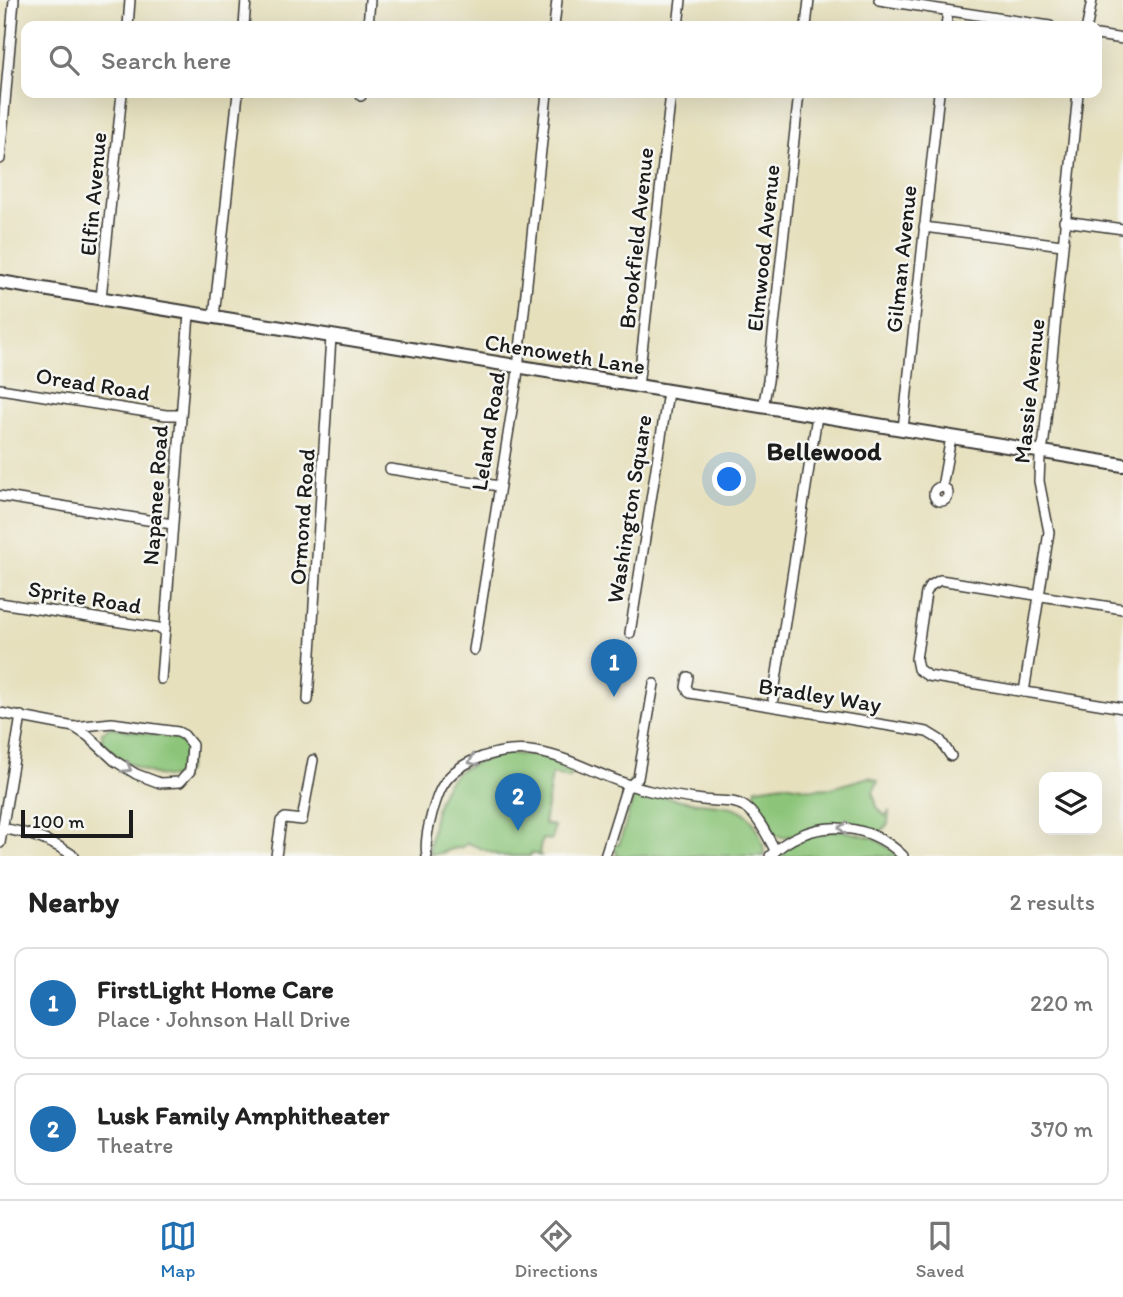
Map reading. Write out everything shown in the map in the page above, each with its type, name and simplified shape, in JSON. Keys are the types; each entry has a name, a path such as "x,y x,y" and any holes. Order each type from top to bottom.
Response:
{"main road":[{"name":"Chenoweth Lane","path":"0,282 1123,465"}],"street":[{"path":"0,159 14,0"},
{"path":"128,21 130,0"},
{"path":"244,21 246,0"},
{"path":"368,21 370,0"},
{"path":"555,21 557,0"},
{"path":"679,21 681,0"},
{"path":"807,21 809,0"},
{"path":"879,0 1015,21"},
{"path":"1088,21 1092,0"},
{"path":"947,21 948,11"},
{"path":"1102,36 1123,38"},
{"name":"Elfin Avenue","path":"101,298 121,98"},
{"path":"214,317 237,98"},
{"name":"Leland Road","path":"474,650 517,367 546,98"},
{"name":"Brookfield Avenue","path":"638,387 670,98"},
{"name":"Elmwood Avenue","path":"763,407 798,98"},
{"name":"Gilman Avenue","path":"903,429 938,98"},
{"name":"Massie Avenue","path":"1024,692 1049,532 1039,481 1077,98"},
{"path":"1064,220 1123,229"},
{"path":"924,227 1062,245"},
{"name":"Napanee Road","path":"161,679 188,314"},
{"name":"Ormond Road","path":"308,701 331,337"},
{"name":"Oread Road","path":"0,389 180,415"},
{"name":"Washington Square","path":"630,633 668,392"},
{"path":"773,699 817,416"},
{"path":"942,487 951,437"},
{"path":"390,469 499,486"},
{"path":"0,496 172,524"},
{"path":"1123,610 945,581 935,582 926,593 916,662 920,672 928,676 1123,708"},
{"name":"Sprite Road","path":"0,603 164,629"},
{"name":"Bradley Way","path":"688,677 686,687 690,692 927,732 940,740 951,756"},
{"path":"606,856 626,789 638,778 654,684"},
{"path":"0,719 0,713 74,727 125,723 184,735 193,750 190,771 180,782 160,783 126,768 74,727"},
{"path":"0,842 21,716"},
{"path":"96,743 97,732 105,723"},
{"path":"427,856 426,847 435,803 440,788 452,773 463,765 493,752 517,749 539,751 562,758 612,780 631,785 676,796 743,805 756,818 773,853 798,836 813,831 846,828 861,830 884,840 903,856"},
{"path":"276,856 282,821 285,818 302,820 313,760"},
{"path":"2,828 20,830 47,839 74,856"}],"green space":[{"path":"111,727 172,738 182,737 189,744 188,769 182,777 161,776 128,763 102,743 102,732"},
{"path":"504,753 550,758 556,761 557,766 566,770 570,766 572,768 570,778 552,774 544,824 554,826 552,840 542,839 539,854 542,856 531,853 530,856 500,856 468,843 460,848 431,854 429,849 434,816 446,784 462,769"},
{"path":"869,777 878,781 873,792 877,807 885,816 889,812 888,824 881,832 833,824 793,836 778,836 762,821 751,802 756,788 784,784 812,789 831,788"},
{"path":"632,792 735,808 749,817 755,825 763,844 764,856 616,856 617,851 612,849 613,844 619,845 633,799 629,796"},
{"path":"840,830 874,838 900,856 776,856 806,838"}],"place":[{"name":"FirstLight Home Care","path":"614,697"},
{"name":"Lusk Family Amphitheater","path":"518,831"}],"district":[{"name":"Bellewood","path":"824,451"}]}
